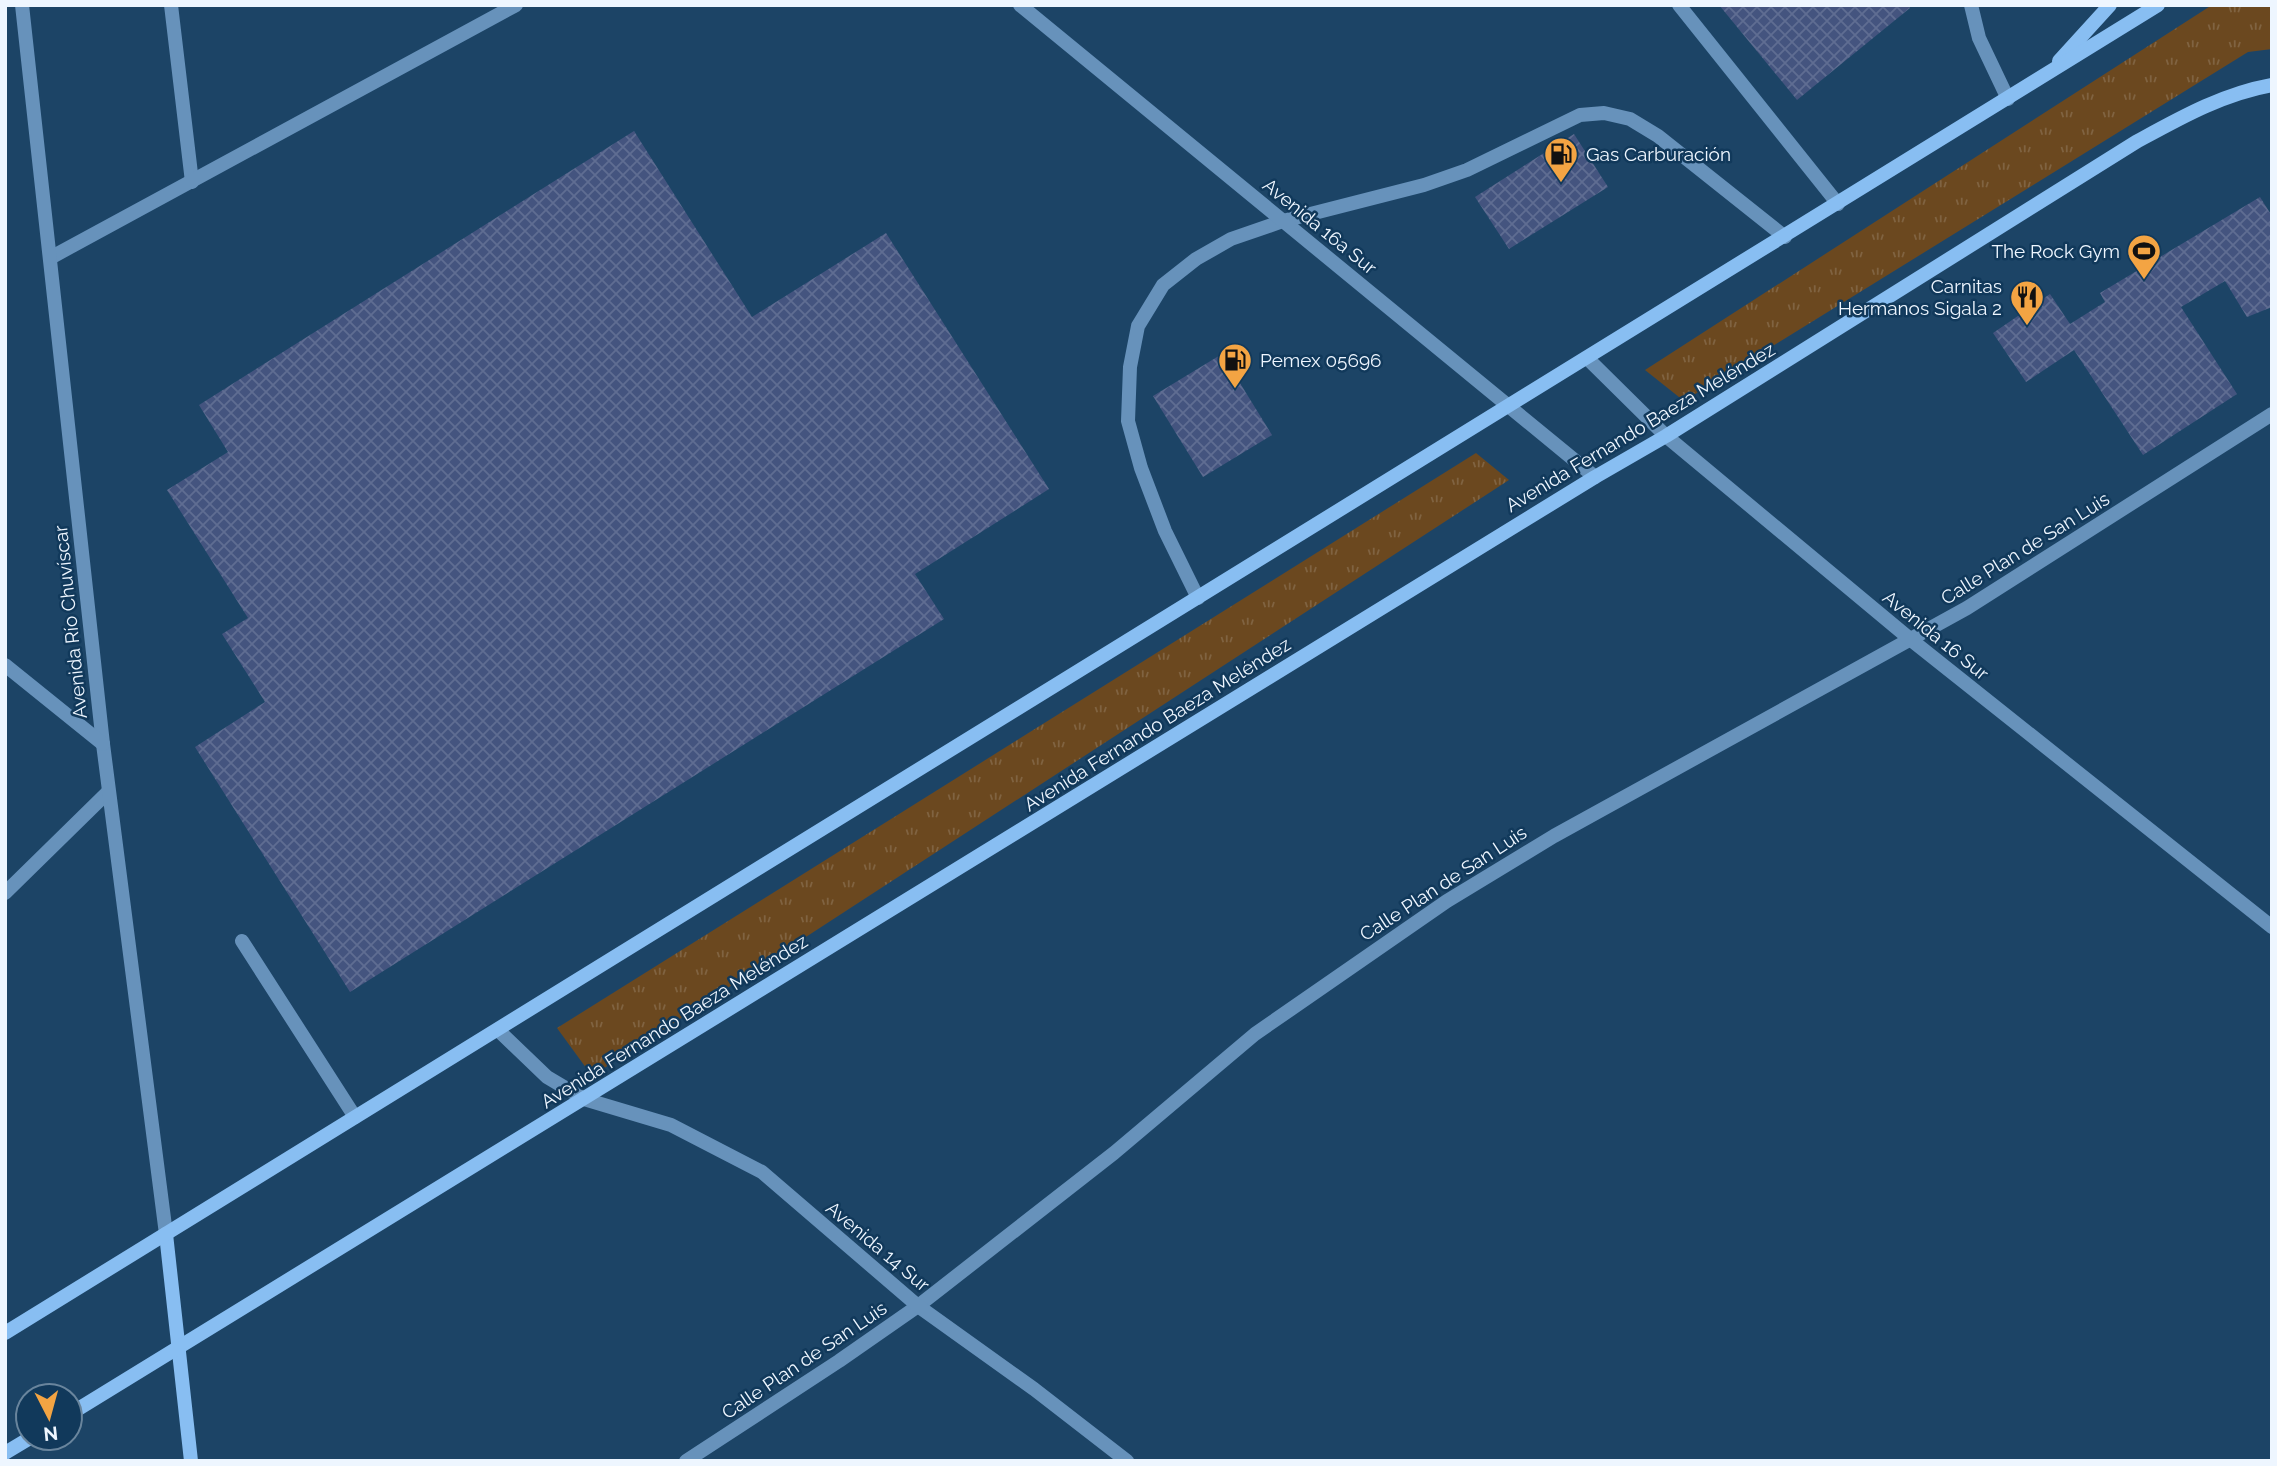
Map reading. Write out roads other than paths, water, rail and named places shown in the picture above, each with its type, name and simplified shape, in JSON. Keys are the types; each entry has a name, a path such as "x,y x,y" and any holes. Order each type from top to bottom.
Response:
{"main road":[{"path":"2048,74 2110,5"},
{"path":"5,1333 2158,5"},
{"name":"Avenida Fernando Baeza Meléndez","path":"84,1405 1665,436 2136,142 2202,106 2248,89 2272,85"},
{"path":"166,1234 191,1461"}],"street":[{"name":"Avenida Río Chuvíscar","path":"22,5 108,792 166,1234"},
{"path":"50,258 516,5"},
{"name":"Avenida 16a Sur","path":"1020,5 1595,477"},
{"path":"1679,5 1838,204"},
{"path":"1971,5 1979,37 2008,99"},
{"path":"173,6 192,182"},
{"path":"1198,598 1165,531 1141,468 1128,421 1130,367 1138,327 1163,285 1196,259 1231,239 1283,221 1467,170 1580,116 1604,113 1630,119 1658,136 1785,237"},
{"name":"Avenida 16 Sur","path":"1587,358 1665,436 1910,639 2272,927"},
{"name":"Calle Plan de San Luis","path":"686,1461 918,1306 1103,1161 1255,1034 1404,930 1554,836 1967,608 2272,414"},
{"path":"5,665 103,744"},
{"path":"5,893 108,792"},
{"path":"242,941 355,1117"},
{"name":"Avenida 14 Sur","path":"498,1030 547,1077 584,1099 671,1125 762,1172 918,1306 1127,1461"}],"place":[{"name":"Gas Carburación","path":"1561,184"},
{"name":"The Rock Gym","path":"2144,281"},
{"name":"Carnitas Hermanos Sigala 2","path":"2027,327"},
{"name":"Pemex 05696","path":"1235,390"}]}
